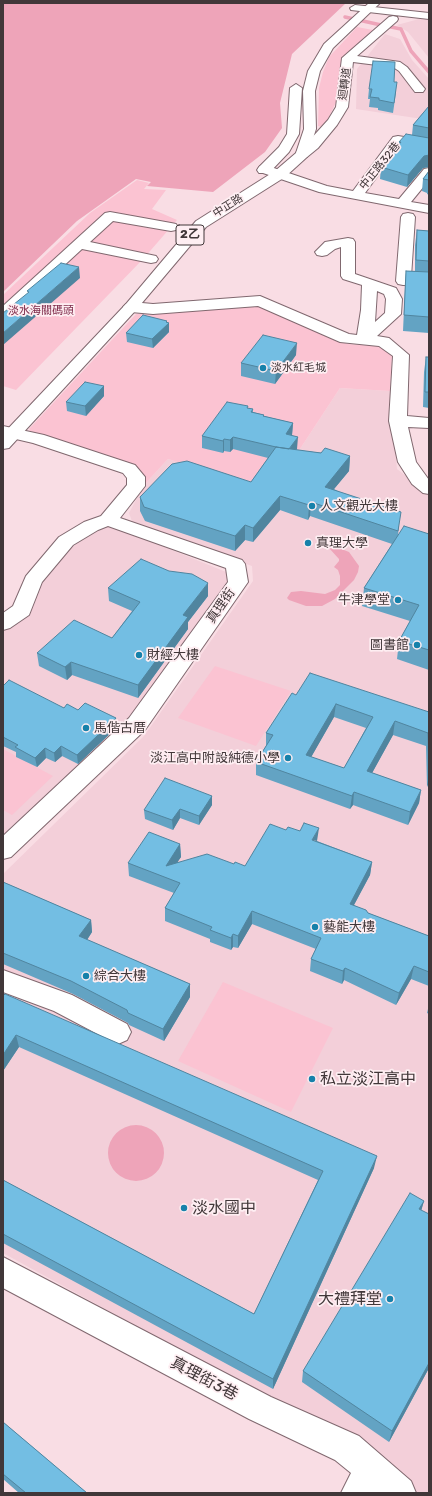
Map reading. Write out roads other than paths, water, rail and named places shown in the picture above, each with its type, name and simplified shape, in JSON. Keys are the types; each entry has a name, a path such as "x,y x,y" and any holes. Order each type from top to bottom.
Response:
{"street":[{"path":"365,7 415,12 429,16"},
{"path":"365,7 429,25"},
{"name":"2乙","path":"343,25 365,7"},
{"path":"393,16 429,10"},
{"name":"迴轉道","path":"302,154 333,122 342,107 348,58 393,16"},
{"name":"中正路","path":"5,430 132,307 158,273 202,224 280,174 302,154 310,129 309,91 314,71 328,46 343,25"},
{"name":"中正路","path":"79,244 110,216 170,233 190,218 265,169 284,149 293,134 297,81 305,60 320,40 343,25"},
{"path":"348,58 396,64 403,69 419,89"},
{"name":"中正路32巷","path":"356,196 398,140 429,145"},
{"name":"中正路32巷","path":"265,169 324,189 356,196 405,211 429,209"},
{"path":"403,281 405,211 429,172"},
{"path":"322,252 330,245 351,237 348,276 391,291 394,299 393,314 364,339"},
{"path":"3,314 79,244 155,254 141,272"},
{"path":"369,283 403,281 429,282"},
{"path":"364,339 369,310 369,283"},
{"path":"132,307 153,309 260,301 346,339 383,340 400,355 398,421 408,462 418,480 429,489"},
{"path":"398,421 429,423"},
{"path":"3,624 22,610 33,580 66,541 91,526 108,520 136,486 136,477 129,469 38,439 5,430"},
{"name":"真理街","path":"3,850 137,724 238,582 235,564 108,520"},
{"path":"3,981 63,1003 118,1032"},
{"name":"真理街3巷","path":"3,1272 260,1408 347,1448 365,1482 399,1493"}],"waterway":[{"path":"345,17 381,25"},
{"path":"391,27 401,29 411,51 429,72"}],"place":[{"name":"淡水紅毛城","path":"263,368"},
{"name":"人文觀光大樓","path":"312,506"},
{"name":"真理大學","path":"308,543"},
{"name":"牛津學堂","path":"398,600"},
{"name":"圖書館","path":"417,645"},
{"name":"財經大樓","path":"139,655"},
{"name":"馬偕古厝","path":"86,728"},
{"name":"淡江高中附設純德小學","path":"288,758"},
{"name":"藝能大樓","path":"315,927"},
{"name":"綜合大樓","path":"86,976"},
{"name":"私立淡江高中","path":"312,1079"},
{"name":"淡水國中","path":"184,1208"},
{"name":"大禮拜堂","path":"390,1299"}],"park label":[{"name":"淡水海關碼頭","path":"41,311"}]}
